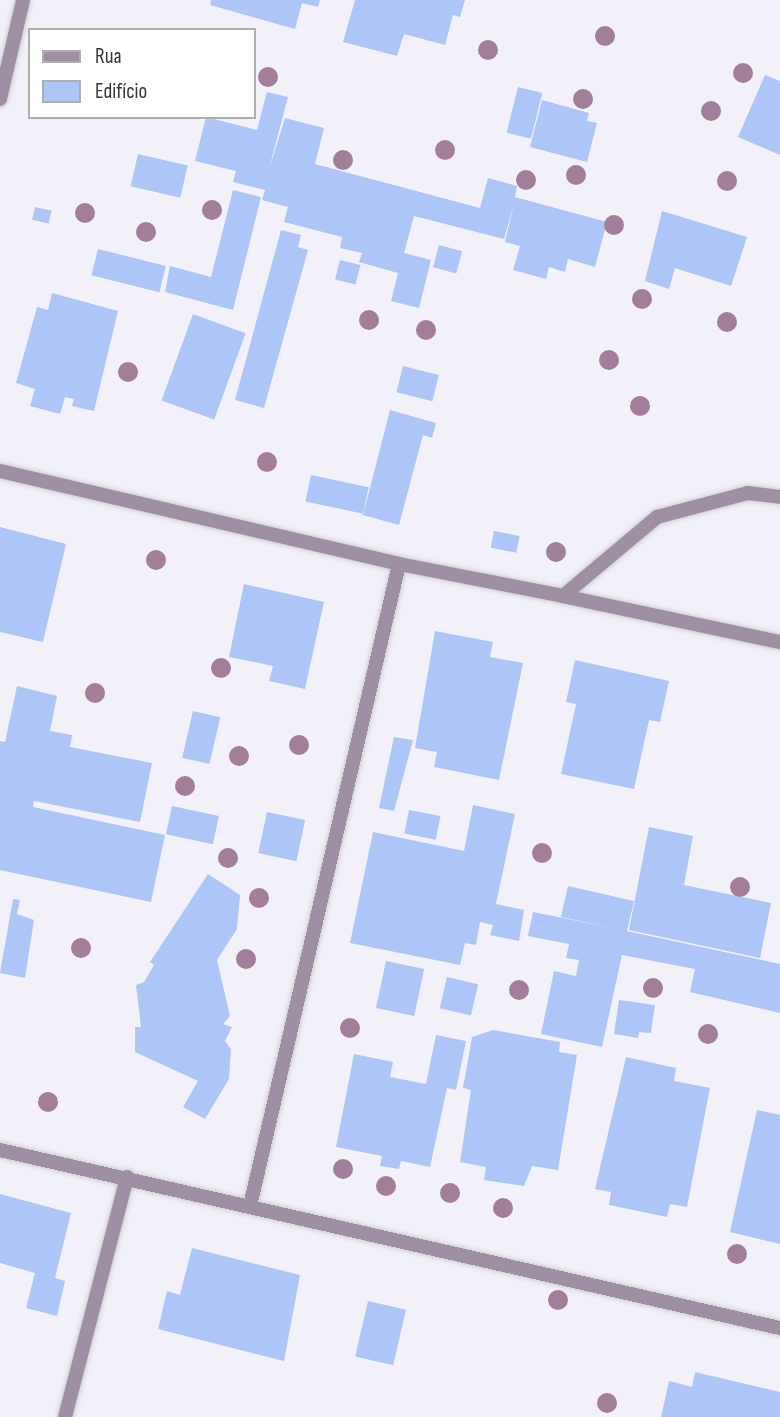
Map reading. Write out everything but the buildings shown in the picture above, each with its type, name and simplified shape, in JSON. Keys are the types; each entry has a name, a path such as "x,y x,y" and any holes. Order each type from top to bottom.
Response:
{"street":[{"path":"0,99 23,0"},
{"path":"0,471 398,564 780,642"},
{"path":"564,596 657,517 748,493 780,497"},
{"path":"250,1206 398,564"},
{"path":"0,1150 780,1328"},
{"path":"65,1417 127,1177"}]}
